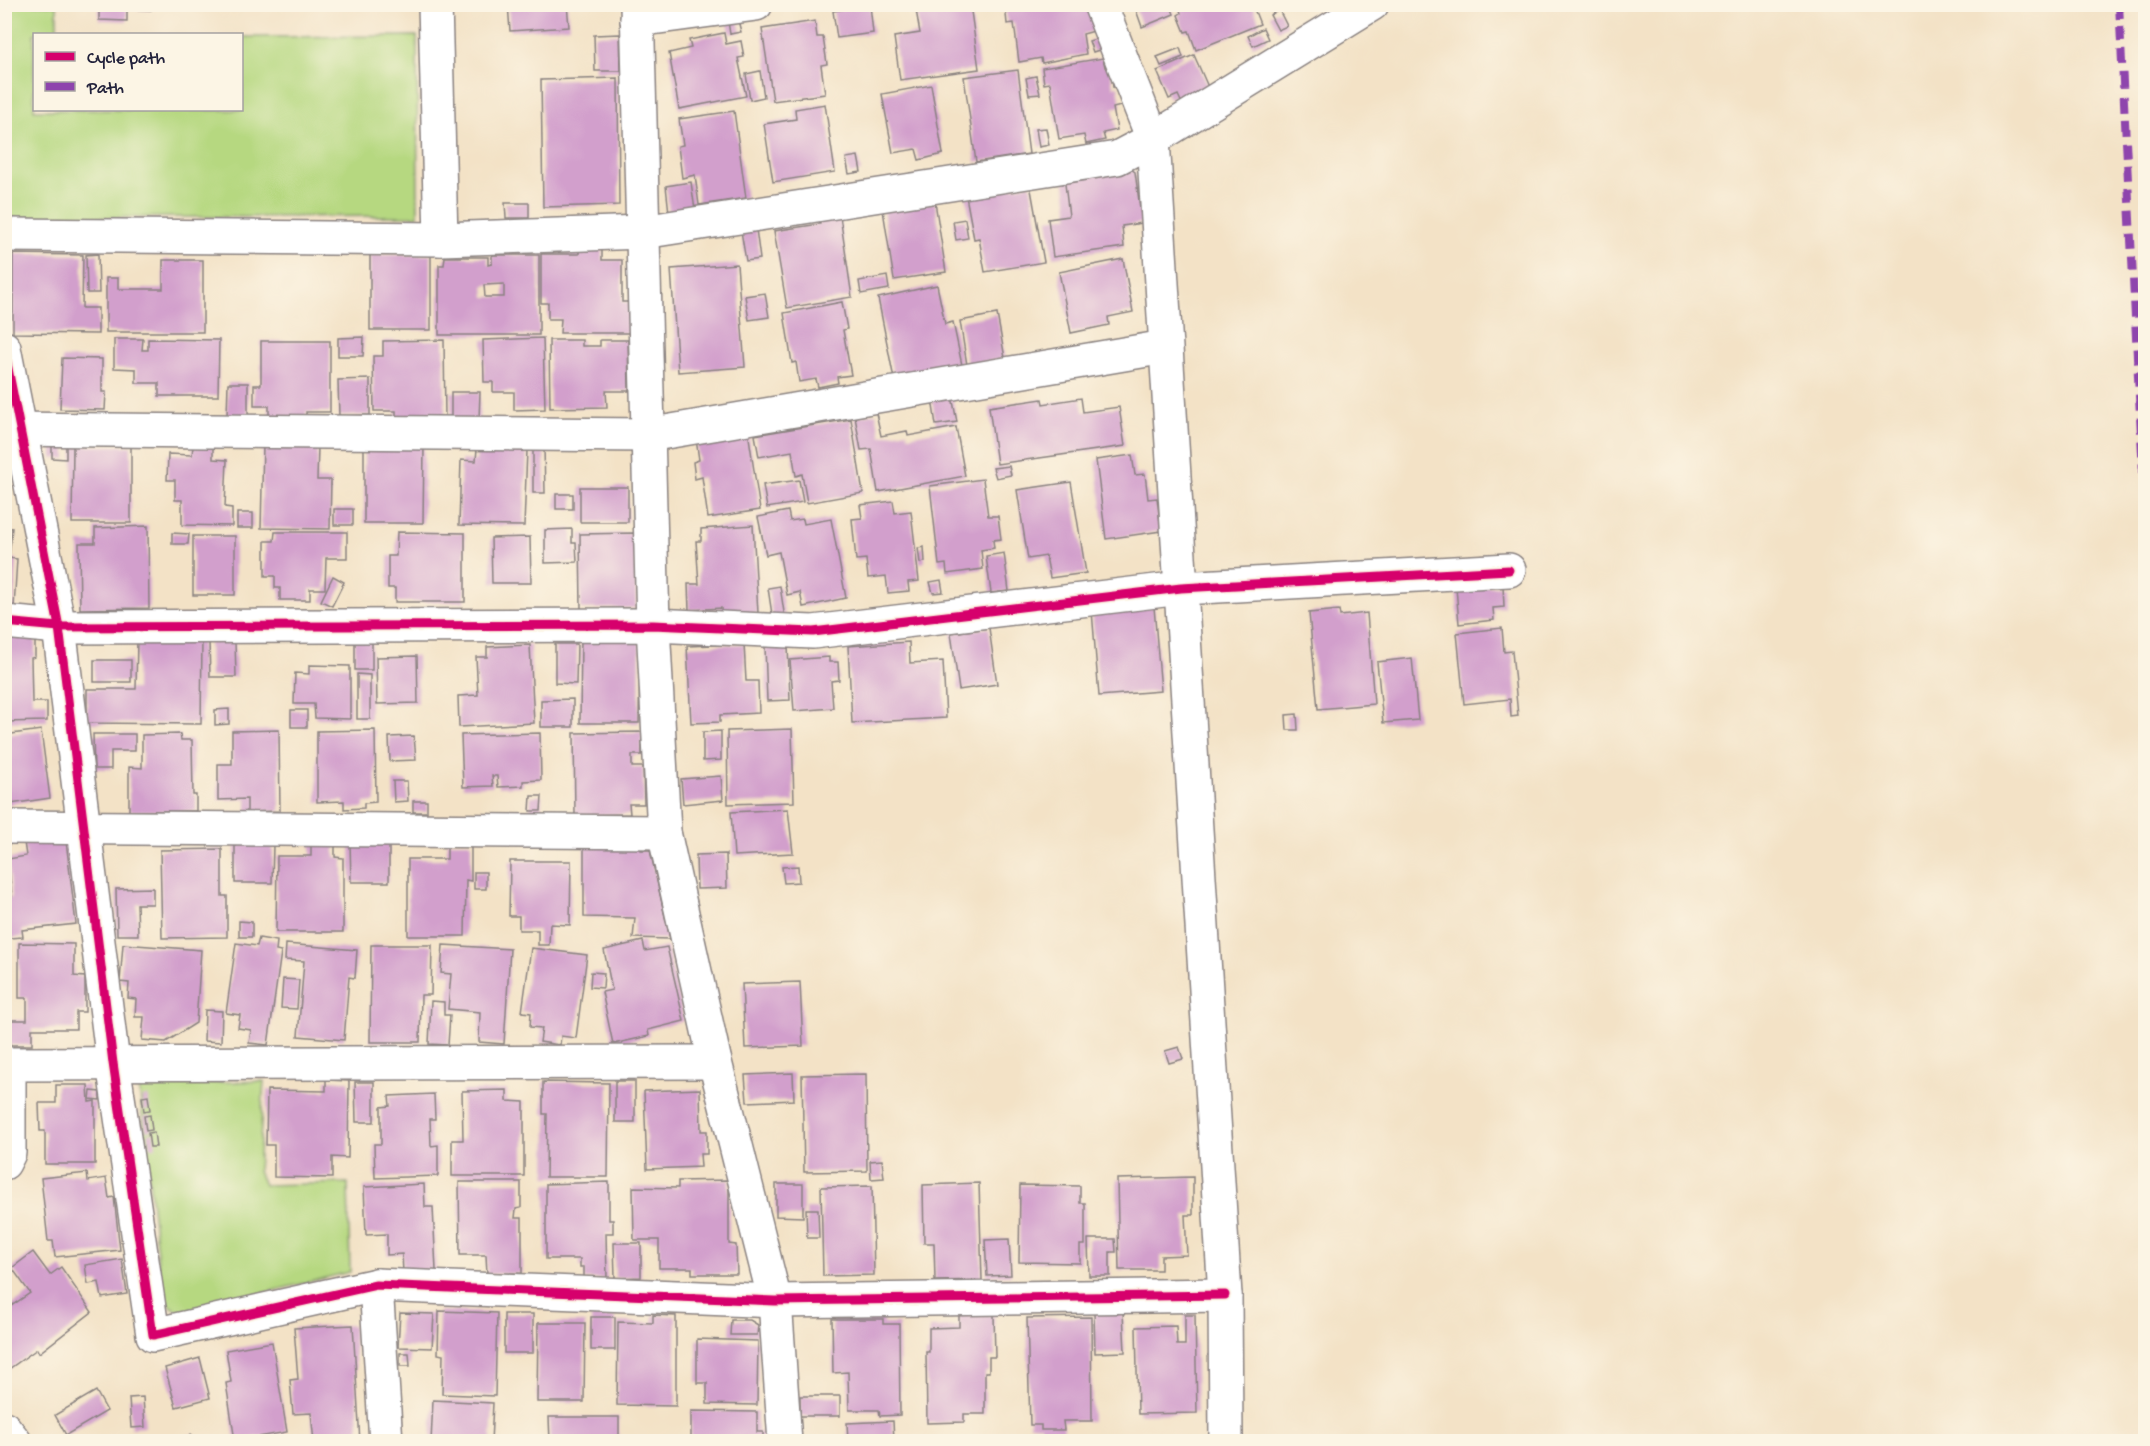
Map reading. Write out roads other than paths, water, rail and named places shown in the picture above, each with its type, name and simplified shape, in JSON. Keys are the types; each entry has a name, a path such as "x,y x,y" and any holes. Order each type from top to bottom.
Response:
{"street":[{"path":"435,4 441,239"},
{"path":"756,4 637,12 654,625 664,832 715,1062 775,1301 785,1442"},
{"path":"1100,4 1153,139 1225,1295 1226,1442"},
{"path":"4,235 441,239 643,232 1117,158 1153,139 1372,4"},
{"path":"12,429 648,435 1165,347"},
{"path":"4,348 12,429 59,627 113,1063 153,1335 376,1286 775,1301 1225,1295"},
{"path":"4,622 59,627 654,625 813,632 1181,588 1509,570"},
{"path":"4,827 664,832"},
{"path":"4,1163 9,1153 7,1064 715,1062"},
{"path":"376,1286 386,1442"},
{"path":"4,1428 15,1442"}]}
